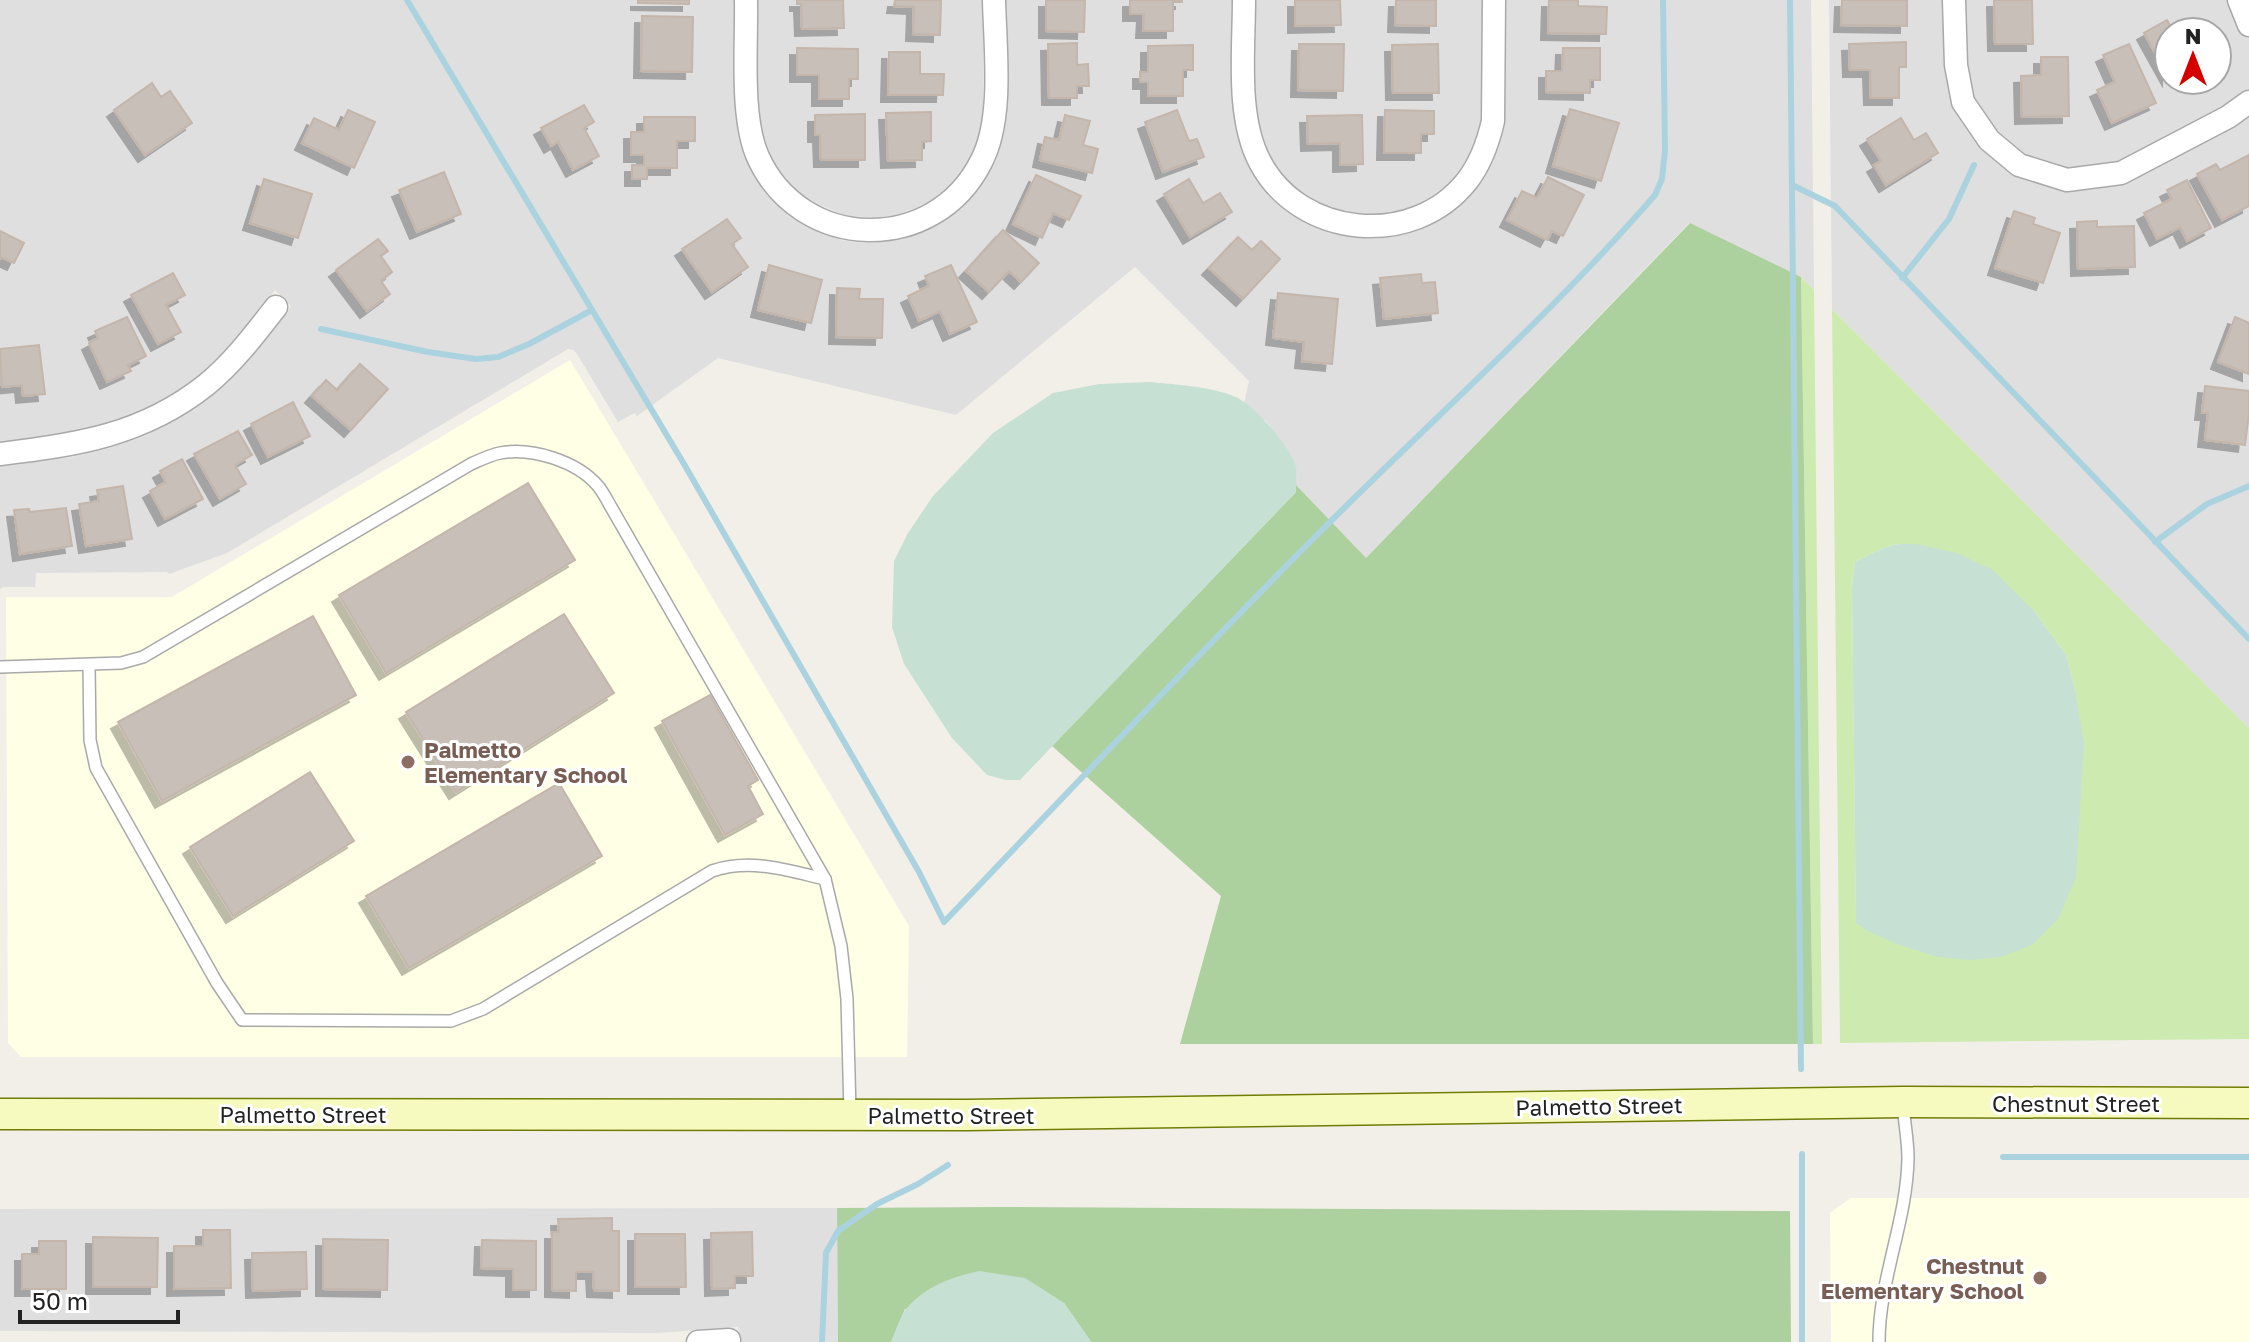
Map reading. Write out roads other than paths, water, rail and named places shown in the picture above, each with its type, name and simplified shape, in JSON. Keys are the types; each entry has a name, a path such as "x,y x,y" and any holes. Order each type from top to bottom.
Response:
{"main road":[{"name":"Palmetto Street","path":"0,1114 967,1115 1903,1102"},
{"name":"Chestnut Street","path":"1903,1102 2249,1103"}],"street":[{"path":"746,0 747,117 757,155 766,172 792,202 826,222 864,231 901,227 934,213 962,190 982,161 989,144 995,109 994,0"},
{"path":"1244,0 1244,111 1253,148 1261,165 1272,181 1300,206 1334,222 1372,227 1424,215 1453,196 1475,169 1490,138 1493,121 1494,0"},
{"path":"1954,0 1956,65 1963,102 1989,140 2019,165 2067,180 2121,173 2228,117 2249,102"},
{"path":"2239,0 2249,25"},
{"path":"0,454 69,446 106,437 176,406 207,384 276,307"},
{"path":"698,1342 729,1340"}],"lane":[{"path":"0,667 121,663 143,657 471,464 501,453 540,454 577,469 597,485 825,879 841,946 847,999 850,1115"},
{"path":"89,665 89,725 96,768 217,983 242,1020 451,1021 483,1009 712,871 747,864 825,879"},
{"path":"1879,1342 1883,1289 1908,1159 1903,1102"}],"waterway":[{"path":"407,0 684,464 919,872 944,922 1267,585 1573,284 1655,195 1662,179 1665,150 1663,0"},
{"path":"1790,0 1801,1069"},
{"path":"1902,278 1949,219 1974,165"},
{"path":"1792,185 1835,206 2249,639"},
{"path":"321,329 476,359 498,357 529,344 592,310"},
{"path":"2155,542 2207,504 2249,486"},
{"path":"1802,1154 1802,1342"},
{"path":"2003,1157 2249,1157"},
{"path":"822,1342 826,1253 838,1231 877,1204 948,1165"}],"place":[{"name":"Palmetto Elementary School","path":"408,762"},
{"name":"Chestnut Elementary School","path":"2040,1278"}]}
